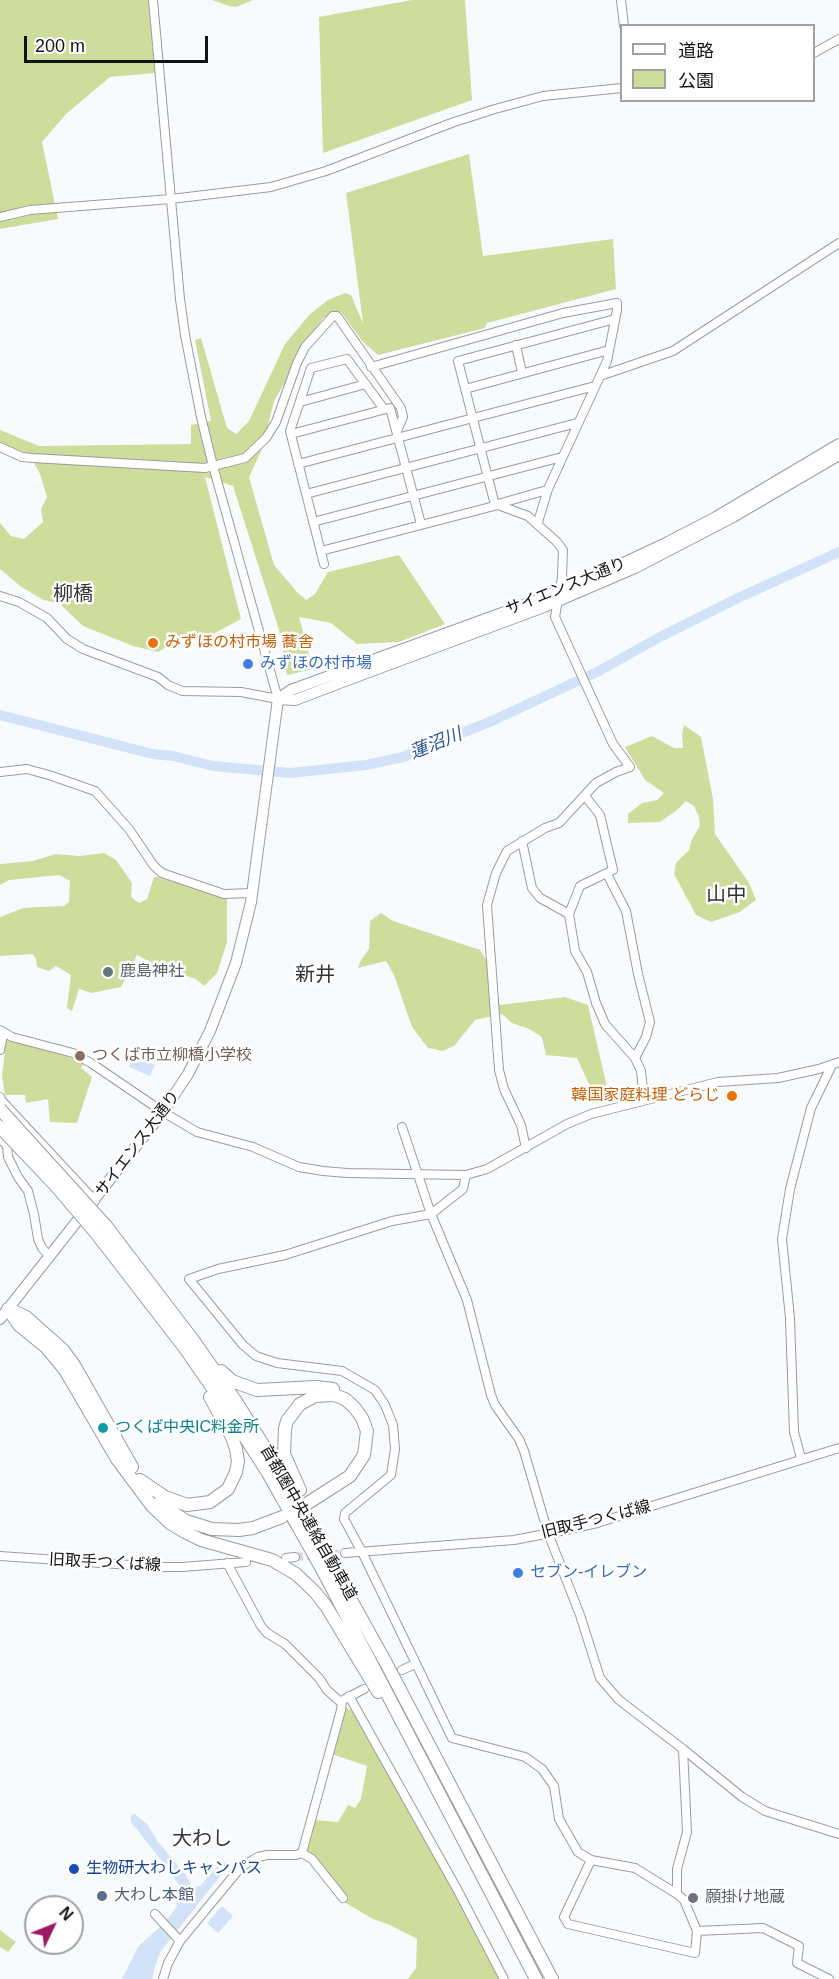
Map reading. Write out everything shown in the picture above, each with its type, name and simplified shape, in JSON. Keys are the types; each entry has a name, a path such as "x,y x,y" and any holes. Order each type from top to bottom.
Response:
{"highway":[{"name":"首都圏中央連絡自動車道","path":"0,1109 101,1230 225,1406 297,1522 536,1979"},
{"name":"首都圏中央連絡自動車道","path":"0,1127 56,1186 137,1264 235,1400 312,1527 552,1979"},
{"path":"137,1264 158,1287 219,1369 232,1381 257,1390 328,1388 350,1395 360,1404 372,1426 375,1439 368,1462 362,1472 347,1486 310,1506 350,1476 364,1455 367,1431 362,1418 345,1400 334,1395 315,1396 300,1404 291,1414 285,1429 284,1454 296,1484 367,1617 386,1663"},
{"path":"4,1314 26,1317 63,1350 74,1365 140,1480 160,1504 186,1521 212,1529 253,1528 284,1519 270,1529 249,1535 224,1536 201,1532 165,1517"},
{"path":"4,1314 46,1347 65,1370 123,1468 152,1506 170,1523 201,1540 272,1560 308,1584 337,1624 434,1783"},
{"path":"140,1480 175,1502 200,1505 219,1496 228,1488 236,1472 238,1461 232,1437 188,1362 184,1347"}],"main road":[{"name":"サイエンス大通り","path":"558,597 716,516 839,444"},
{"name":"サイエンス大通り","path":"4,1314 164,1112 197,1058 219,1011 240,950 252,894 278,699 291,690 558,597 645,563 733,517 839,455"}],"street":[{"path":"0,597 19,602 47,618 68,639 83,649 158,677 168,685 182,691 241,692 278,699 213,466 185,335 153,0"},
{"path":"621,0 624,24"},
{"path":"815,52 839,39"},
{"path":"0,217 30,210 171,199 271,187 319,174 454,122 495,109 543,96 620,88"},
{"path":"600,376 673,351 839,243"},
{"path":"371,367 563,313 617,303 607,361 547,490 538,522 539,526"},
{"path":"0,447 22,457 205,468 245,458 266,438 276,422 305,347 333,316 338,316 401,408 404,417 398,434"},
{"path":"497,505 458,361 615,319"},
{"path":"516,345 522,373"},
{"path":"465,389 609,350"},
{"path":"324,564 290,431 311,368 347,359 384,409"},
{"path":"300,402 366,384"},
{"path":"298,464 398,434 473,418 595,386"},
{"path":"291,434 390,408 421,524"},
{"path":"306,494 577,423"},
{"path":"313,522 562,457"},
{"path":"321,550 547,490"},
{"path":"497,505 528,516 563,550 562,578 555,617 613,744 630,767 596,783 559,823 545,828 507,851 496,873 487,905 499,1070 504,1089 521,1125 526,1148"},
{"path":"0,772 27,769 95,791 129,829 154,866 162,873 224,894 252,894"},
{"path":"585,796 600,815 613,870 580,886 569,914 575,951 587,972 605,1024 635,1058 641,1071 644,1100"},
{"path":"522,842 531,888 540,898 569,914"},
{"path":"607,874 626,911 650,1022 646,1037 635,1058"},
{"path":"0,1050 2,1032 73,1053 197,1132 254,1147 305,1168 322,1171 466,1175 488,1169 567,1124 591,1114 718,1082 778,1078 836,1064"},
{"path":"801,1458 794,1432 790,1318 782,1239 790,1189 811,1108 836,1064"},
{"path":"0,1097 95,1201"},
{"path":"23,1123 2,1140 18,1177 28,1191 38,1239 43,1250 50,1257"},
{"path":"402,1127 431,1214 467,1300 491,1395 524,1451 548,1533 580,1615 600,1678 619,1700 742,1797 765,1811 839,1834"},
{"path":"466,1175 463,1190 431,1214 392,1221 285,1255 218,1269 189,1279 243,1345 256,1356 277,1363 342,1371 375,1390 393,1425 395,1449 391,1475 345,1513 344,1519 452,1738 525,1757 542,1769 554,1786 559,1819 578,1852 591,1860 634,1868 684,1900 697,1930 695,1953 568,1924 564,1917 591,1860"},
{"name":"旧取手つくば線","path":"345,1553 514,1540 597,1523 839,1448"},
{"name":"旧取手つくば線","path":"0,1556 123,1566 182,1567 246,1562"},
{"path":"227,1563 261,1626 267,1633 285,1644 319,1678 327,1690 338,1700 364,1689"},
{"path":"402,1670 415,1664"},
{"path":"163,1979 178,1939 240,1866 267,1855 296,1856 302,1853 345,1698"},
{"path":"345,1698 457,1889 504,1979"},
{"path":"677,1894 677,1869 687,1832 683,1749"},
{"path":"302,1853 312,1859 343,1898"},
{"path":"155,1914 178,1939"},
{"path":"697,1930 764,1928 800,1946 797,1963 829,1979"}],"green space":[{"path":"0,0 148,0 155,73 110,77 66,114 42,142 58,219 0,229"},
{"path":"212,0 253,0 236,7"},
{"path":"412,0 465,0 472,100 323,153 319,17"},
{"path":"469,154 483,256 613,239 616,289 487,323 485,328 378,355 363,342 341,312 323,318 274,401 262,449 249,477 274,565 306,600 315,594 328,572 399,555 445,624 399,642 357,644 331,623 299,617 313,669 287,675 279,630 233,486 205,477 241,619 211,635 177,641 158,652 133,646 83,626 59,603 43,600 20,586 0,569 0,523 11,536 24,539 43,522 41,509 47,497 40,474 29,454 0,444 0,430 39,446 191,444 191,425 211,421 195,340 201,338 227,428 236,434 249,421 285,344 310,314 328,300 345,293 351,295 363,323 346,193"},
{"path":"684,725 701,737 713,799 715,834 749,883 756,900 740,912 711,922 696,915 674,874 676,863 689,850 692,839 700,826 694,806 686,801 660,822 628,823 628,814 642,803 657,800 664,793 645,780 625,747 652,736 674,748 683,748"},
{"path":"104,853 116,860 132,883 131,897 139,903 147,899 154,877 227,899 227,942 217,973 204,986 196,979 164,969 137,955 121,987 92,993 79,989 72,1011 67,1008 71,975 56,966 49,971 37,967 33,954 0,956 0,917 23,908 64,906 69,902 70,881 59,875 9,880 0,885 0,864 33,861 56,854 79,856"},
{"path":"381,913 393,921 480,950 488,962 500,1005 565,997 588,1005 609,1096 607,1100 597,1102 577,1058 546,1055 542,1037 512,1023 502,1014 475,1020 454,1046 443,1051 428,1048 412,1027 394,975 386,961 358,968 369,949 370,921"},
{"path":"6,1040 54,1052 84,1063 81,1068 92,1077 77,1123 50,1122 48,1099 26,1103 25,1095 5,1095 2,1076"},
{"path":"346,1707 355,1713 502,1979 408,1979 416,1968 417,1939 373,1919 344,1902 346,1899 306,1848 314,1820 338,1822 348,1805 355,1808 361,1799 367,1766 332,1754"},
{"path":"0,1930 16,1942 8,1952 0,1947"}],"water":[{"path":"133,1056 155,1065 150,1076 129,1067"},
{"path":"135,1814 147,1824 158,1842 186,1875 192,1887 200,1886 221,1862 227,1864 225,1870 161,1951 152,1979 122,1979 138,1947 165,1922 177,1907 176,1896 181,1888 131,1822 131,1815"},
{"path":"222,1906 233,1916 218,1933 207,1923"}],"waterway":[{"name":"蓮沼川","path":"0,715 153,754 173,756 213,766 290,773 366,765 403,757 494,720 599,671 736,599 839,552"},
{"path":"155,1964 159,1954"}],"tunnel":[{"path":"287,1522 311,1508"},
{"path":"295,1557 345,1553"}],"place":[{"name":"みずほの村市場 蕎舎","path":"153,643"},
{"name":"みずほの村市場","path":"248,664"},
{"name":"鹿島神社","path":"108,972"},
{"name":"つくば市立柳橋小学校","path":"80,1056"},
{"name":"韓国家庭料理 どらじ","path":"732,1096"},
{"name":"つくば中央IC料金所","path":"103,1428"},
{"name":"セブン-イレブン","path":"518,1573"},
{"name":"生物研大わしキャンパス","path":"74,1869"},
{"name":"大わし本館","path":"102,1896"},
{"name":"願掛け地蔵","path":"693,1898"}],"district":[{"name":"柳橋","path":"73,594"},
{"name":"山中","path":"726,895"},
{"name":"新井","path":"315,975"},
{"name":"大わし","path":"202,1839"}]}
